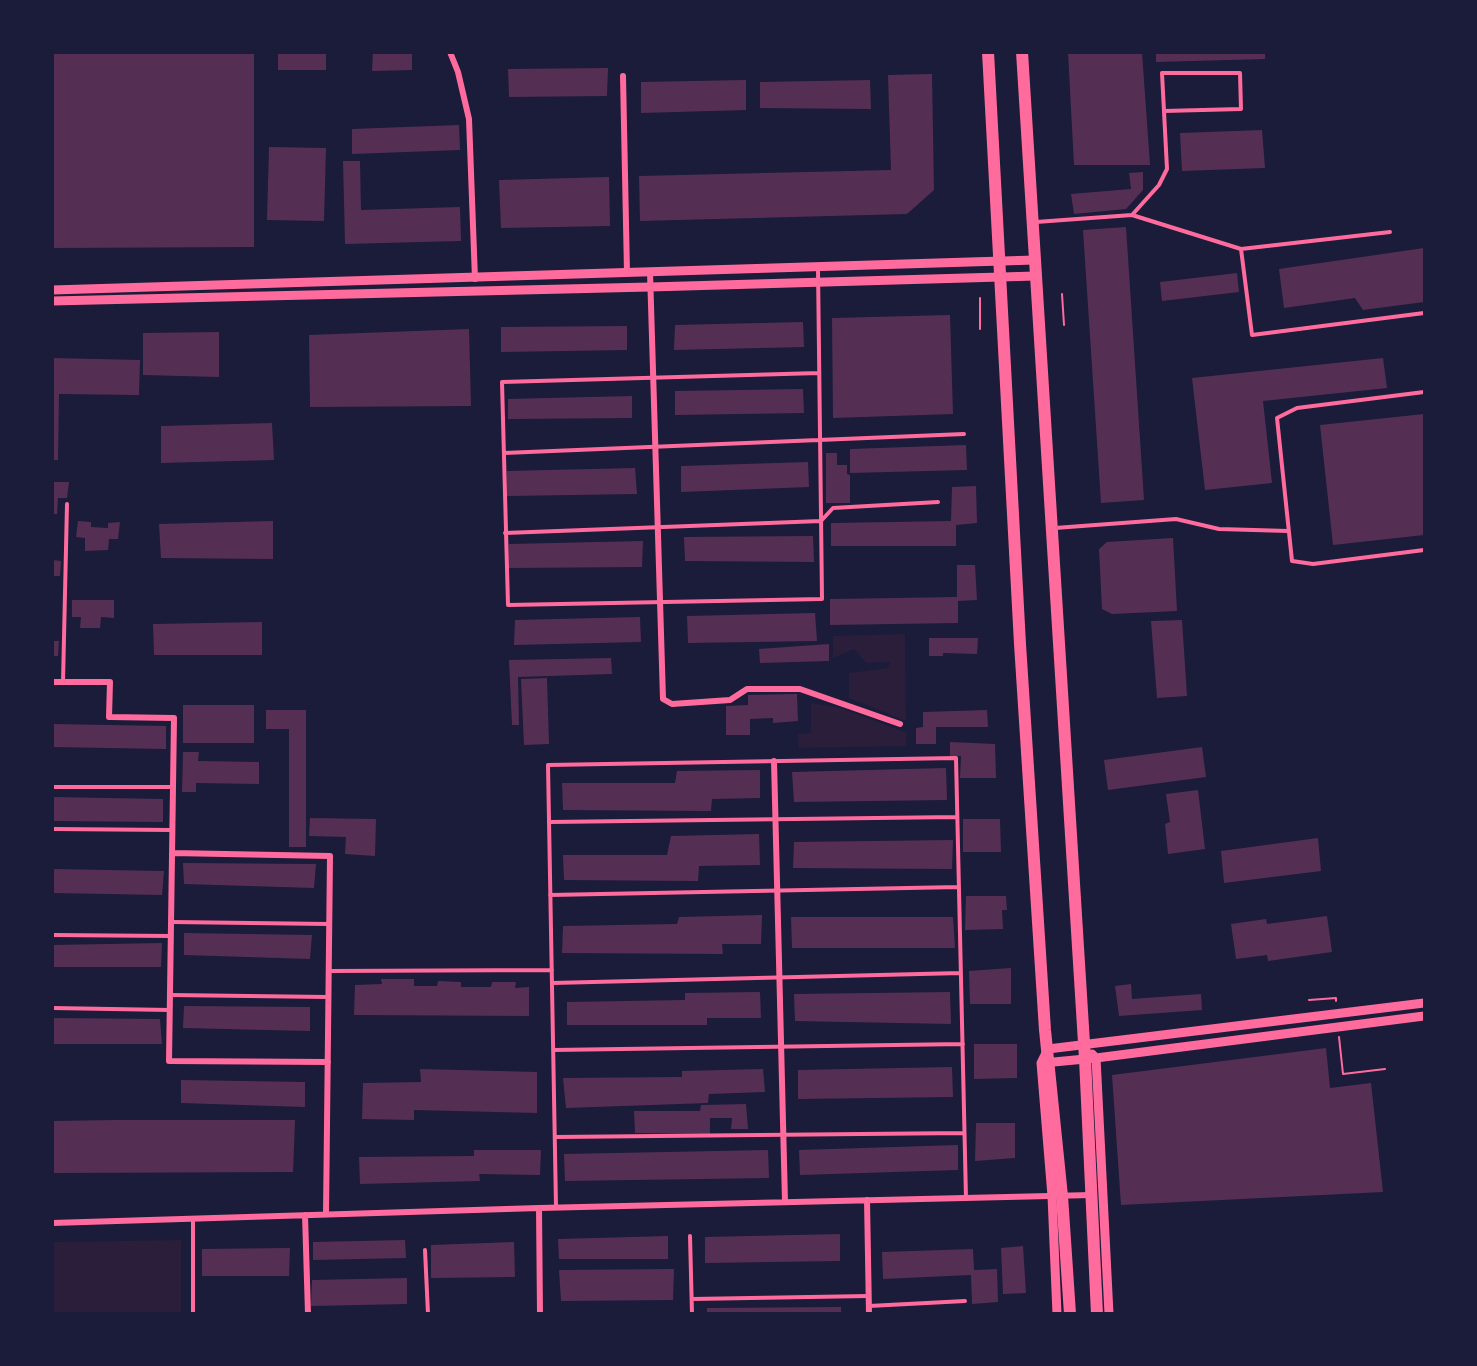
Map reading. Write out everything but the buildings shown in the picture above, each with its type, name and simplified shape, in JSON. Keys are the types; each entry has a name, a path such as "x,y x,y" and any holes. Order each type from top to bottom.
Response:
{"main road":[{"path":"988,52 1020,644 1048,1049 1045,1063 1070,1314"},
{"path":"1022,52 1084,1045 1090,1059 1097,1195 1097,1314"}],"street":[{"path":"450,52 458,72 469,119 475,279"},
{"path":"623,76 627,273"},
{"path":"52,290 475,279 1035,260"},
{"path":"650,272 663,699 672,704 730,700 747,689 800,689 900,724"},
{"path":"52,301 1036,276"},
{"path":"52,682 110,682 109,717 174,718 169,1060 328,1062"},
{"path":"774,761 785,1202"},
{"path":"172,853 330,856 326,1214"},
{"path":"1048,1049 1425,1003"},
{"path":"1045,1063 1425,1016"},
{"path":"52,1223 539,1208 1097,1195 1109,1314"},
{"path":"1057,1196 1057,1314"},
{"path":"867,1200 869,1314"},
{"path":"539,1208 540,1314"},
{"path":"305,1215 308,1314"}],"lane":[{"path":"1132,215 1159,184 1167,169 1162,73 1240,73 1241,109 1164,111"},
{"path":"1032,222 1132,215 1241,249 1390,232"},
{"path":"1241,249 1252,335 1425,313"},
{"path":"818,268 822,599 508,605 502,382 819,374"},
{"path":"1425,392 1297,408 1277,418 1292,561 1313,564 1425,550"},
{"path":"504,453 964,434"},
{"path":"505,533 821,521 832,508 938,502"},
{"path":"63,682 67,504"},
{"path":"1051,528 1176,519 1219,529 1288,531"},
{"path":"556,1208 548,765 956,758 966,1199"},
{"path":"52,787 173,787"},
{"path":"549,822 957,817"},
{"path":"52,830 172,830"},
{"path":"550,895 959,887"},
{"path":"171,922 329,924"},
{"path":"52,935 171,936"},
{"path":"329,971 552,970"},
{"path":"552,983 961,973"},
{"path":"170,995 329,998"},
{"path":"52,1008 170,1010"},
{"path":"553,1050 964,1044"},
{"path":"555,1137 964,1133"},
{"path":"193,1218 194,1314"},
{"path":"690,1236 692,1314"},
{"path":"425,1250 428,1314"},
{"path":"692,1299 868,1296"},
{"path":"868,1306 965,1301"}],"path":[{"path":"1062,294 1064,325"},
{"path":"980,298 980,328"}],"shaded area":[{"path":"905,634 906,721 849,698 849,673 888,668 890,662 866,663 854,649 833,658 833,636"},
{"path":"811,703 841,708 907,733 906,746 799,748 798,734 811,733"},
{"path":"181,1240 181,1313 53,1313 53,1242"}]}
